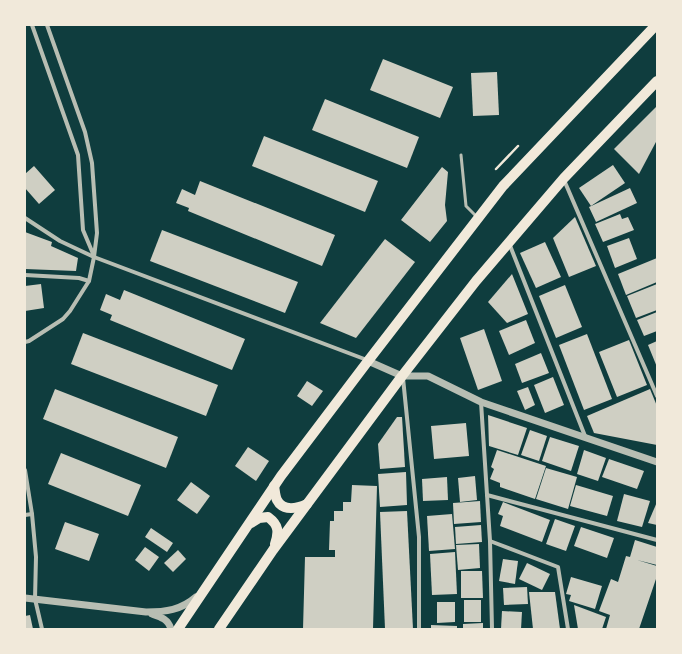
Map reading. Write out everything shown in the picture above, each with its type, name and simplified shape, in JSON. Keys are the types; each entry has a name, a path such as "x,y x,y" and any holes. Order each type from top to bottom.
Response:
{"main road":[{"path":"178,629 274,486 503,186 656,25"},
{"path":"219,629 273,550 402,376 476,281 564,178 657,81"},
{"path":"274,486 278,501 284,506 296,509 307,504"},
{"path":"247,526 258,518 268,517 274,521 278,534 273,550"}],"street":[{"path":"32,25 78,155 83,230 94,257"},
{"path":"25,342 29,341 62,319 70,311 89,281 97,233 92,163 86,132 47,25"},
{"path":"564,178 657,396"},
{"path":"25,218 60,241 94,257 368,361 402,376 428,376 481,402 585,436 657,462"},
{"path":"509,243 585,436"},
{"path":"25,275 79,278 89,281"},
{"path":"402,376 419,537 419,629"},
{"path":"481,402 490,541 492,629"},
{"path":"25,470 32,514 36,557 35,599 42,629"},
{"path":"487,495 657,540"},
{"path":"25,515 32,514"},
{"path":"490,541 558,568 568,629"},
{"path":"25,598 146,612 163,612 188,604 204,591"},
{"path":"146,612 165,618 171,626 171,629"}],"lane":[{"path":"461,154 466,206 478,218"}],"path":[{"path":"496,169 518,146"}],"building":[{"path":"383,59 453,87 440,118 370,90"},
{"path":"497,72 499,115 473,116 471,73"},
{"path":"325,99 419,137 407,168 312,130"},
{"path":"657,106 657,140 639,174 614,149"},
{"path":"264,136 378,181 365,212 252,166"},
{"path":"613,165 625,183 591,206 579,188"},
{"path":"34,166 55,190 39,204 25,188 25,174"},
{"path":"442,167 448,172 445,205 447,221 430,242 401,220"},
{"path":"200,181 335,235 322,266 188,211 189,208 176,203 182,189 195,195"},
{"path":"630,188 637,203 596,222 589,207"},
{"path":"620,214 622,219 628,217 634,230 603,242 595,224"},
{"path":"575,217 596,266 569,277 553,238"},
{"path":"162,230 298,282 285,313 150,261"},
{"path":"25,232 52,242 51,246 78,258 76,271 25,269"},
{"path":"629,238 637,259 615,268 607,246"},
{"path":"385,239 415,262 356,338 320,323"},
{"path":"545,242 561,277 536,288 520,253"},
{"path":"657,258 657,282 626,295 618,274"},
{"path":"512,274 528,314 507,323 488,302"},
{"path":"41,284 44,308 25,311 25,286"},
{"path":"657,284 657,310 636,318 627,296"},
{"path":"565,285 582,327 556,338 539,296"},
{"path":"124,290 245,339 232,370 110,320 112,315 100,310 106,294 120,300"},
{"path":"657,312 657,331 644,336 637,320"},
{"path":"526,320 535,343 509,355 499,331"},
{"path":"484,329 502,381 478,390 460,338"},
{"path":"83,333 218,385 206,416 71,364"},
{"path":"587,334 612,399 584,410 559,345"},
{"path":"629,340 647,385 617,397 599,352"},
{"path":"657,341 657,367 648,345"},
{"path":"541,353 549,373 522,383 515,364"},
{"path":"553,377 564,405 545,413 534,385"},
{"path":"307,381 323,391 312,406 297,396"},
{"path":"528,387 535,405 525,410 517,391"},
{"path":"55,389 178,437 166,468 43,419"},
{"path":"650,389 657,406 657,445 594,433 587,416"},
{"path":"488,415 527,428 518,455 489,446"},
{"path":"397,417 402,417 405,467 380,469 378,444"},
{"path":"466,423 469,456 434,459 431,426"},
{"path":"530,430 547,436 539,461 521,455"},
{"path":"550,437 579,446 571,471 542,461"},
{"path":"248,447 269,461 256,481 235,466"},
{"path":"497,450 546,466 535,499 500,487 500,483 490,479 494,469 491,467"},
{"path":"584,450 606,458 598,481 577,474"},
{"path":"61,453 141,485 128,516 48,484"},
{"path":"609,459 644,471 637,489 602,477"},
{"path":"546,468 577,477 568,509 536,499"},
{"path":"406,472 407,505 380,507 378,474"},
{"path":"475,476 477,500 460,502 458,478"},
{"path":"447,477 448,500 423,501 422,479"},
{"path":"191,482 210,496 197,514 177,500"},
{"path":"352,485 377,486 373,629 303,629 305,557 335,557 335,550 329,550 330,521 334,521 334,511 343,511 343,502 351,502"},
{"path":"576,485 613,496 607,516 570,506"},
{"path":"624,494 650,501 642,527 617,521"},
{"path":"480,501 481,522 454,524 453,503"},
{"path":"503,502 550,520 542,542 500,526 503,516 498,514"},
{"path":"657,502 657,525 648,523"},
{"path":"407,511 413,629 385,629 380,512"},
{"path":"452,514 455,549 429,551 427,516"},
{"path":"555,519 575,526 566,551 546,544"},
{"path":"65,522 99,534 89,561 55,549"},
{"path":"481,525 482,542 456,544 455,527"},
{"path":"581,527 614,538 607,558 574,546"},
{"path":"151,528 173,543 167,552 145,537"},
{"path":"635,540 657,547 657,565 637,560 657,566 657,576 639,629 606,629 610,615 599,611 611,579 618,582 626,556 630,557"},
{"path":"479,544 480,568 458,570 456,545"},
{"path":"145,547 159,557 149,571 135,560"},
{"path":"178,550 186,559 173,572 164,563"},
{"path":"455,552 457,594 432,595 430,554"},
{"path":"503,559 518,561 515,584 499,581"},
{"path":"527,563 550,574 542,590 519,579"},
{"path":"461,571 482,571 483,598 461,598"},
{"path":"571,577 602,586 595,609 569,601 571,595 566,594"},
{"path":"527,587 528,604 504,605 503,588"},
{"path":"529,592 555,592 560,629 533,629"},
{"path":"464,600 481,600 481,622 464,622"},
{"path":"437,602 455,602 455,622 437,623"},
{"path":"574,605 606,617 602,629 578,629"},
{"path":"502,611 522,612 521,629 501,629"},
{"path":"30,615 33,629 25,629 25,616"},
{"path":"483,623 483,629 463,629 463,624"},
{"path":"431,625 457,626 457,629 431,629"}]}
